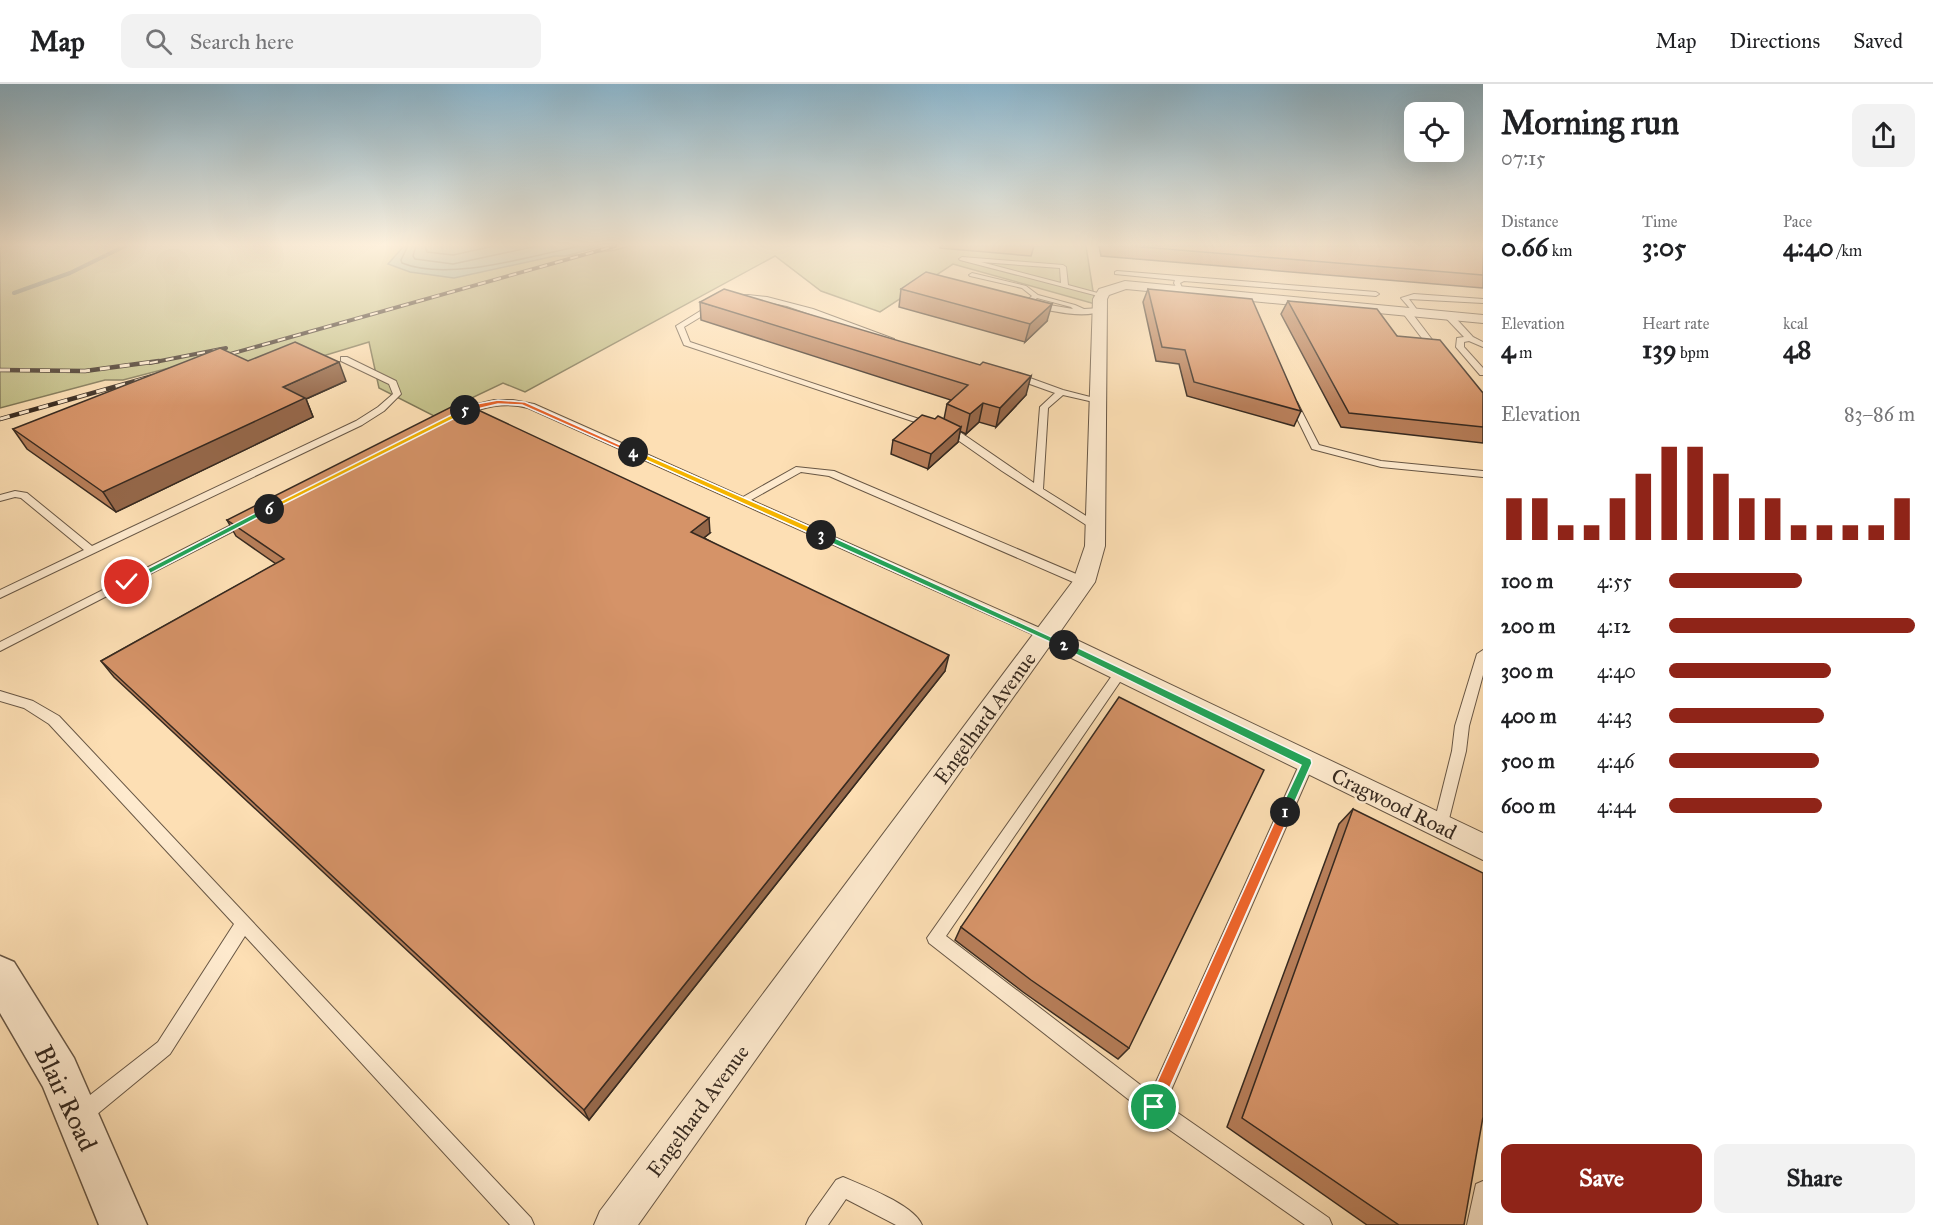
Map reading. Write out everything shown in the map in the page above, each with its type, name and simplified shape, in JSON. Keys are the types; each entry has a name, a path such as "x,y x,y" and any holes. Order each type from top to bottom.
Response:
{"street":[{"name":"Engelhard Avenue","path":"614,1225 1084,582 1095,546 1101,299"},
{"path":"1239,299 1409,310 1483,319"},
{"name":"Cragwood Road","path":"1045,635 1483,848"},
{"name":"Blair Road","path":"2,982 59,1072 123,1225"}],"lane":[{"path":"725,299 680,326 687,343 954,432 1005,469 1095,526"},
{"path":"762,299 786,304 898,341"},
{"path":"1032,299 1027,303 1063,313 1096,299"},
{"path":"1048,299 1072,306 1094,299"},
{"path":"1405,299 1409,310 1440,356"},
{"path":"1459,299 1483,301"},
{"path":"1447,314 1470,339 1483,345"},
{"path":"1470,339 1460,340 1460,348 1483,374"},
{"path":"0,594 359,423 381,410 398,394 393,384 344,359"},
{"path":"1002,371 1061,392 1098,400"},
{"path":"1038,490 1044,407 1061,392"},
{"path":"1289,393 1315,447 1381,464 1483,474"},
{"path":"453,416 473,406 498,402 523,403 1045,635"},
{"path":"742,501 749,495 799,469 831,473 1084,582"},
{"path":"0,498 15,494 24,495 90,550"},
{"path":"0,646 255,516"},
{"path":"1440,827 1459,751 1462,726 1483,654"},
{"path":"1120,673 935,938 1154,1107 1322,1225"},
{"path":"0,696 36,707 54,720 524,1225"},
{"path":"1154,1107 1307,763"},
{"path":"78,1118 164,1048 243,924"},
{"path":"816,1225 843,1187 900,1215 912,1225"},
{"path":"1477,1225 1483,1191"}],"shaded area":[{"path":"0,299 696,299 525,392 503,383 434,416 379,388 369,342 267,373 223,354 123,380 105,380 0,408"},
{"path":"844,299 899,299 880,312"},
{"path":"1078,299 1094,299 1095,304"}],"building":[{"path":"705,299 759,299 980,365 983,362 1031,376 1000,408 983,403 970,414 947,404 968,385 700,302"},
{"path":"939,299 1033,299 1052,304 1030,324"},
{"path":"1150,299 1252,299 1301,411 1194,382 1185,350 1162,347"},
{"path":"1288,301 1377,309 1397,336 1440,340 1483,393 1483,427 1349,413"},
{"path":"295,342 339,362 283,387 305,398 103,492 13,429 220,348 248,361"},
{"path":"461,402 709,518 691,532 949,655 584,1110 101,661 284,559 227,520"},
{"path":"922,415 935,419 938,416 961,427 931,454 893,440"},
{"path":"1119,697 1264,770 1129,1048 1031,980 961,927"},
{"path":"1353,809 1483,873 1483,1117 1464,1225 1399,1225 1242,1118"}],"railway":[{"path":"216,358 425,299"},
{"path":"150,363 226,348"},
{"path":"0,370 85,371 159,361"},
{"path":"0,419 153,376"}],"route":[{"path":"127,582 473,406 498,402 523,403 991,610 1307,763 1154,1107"}]}
